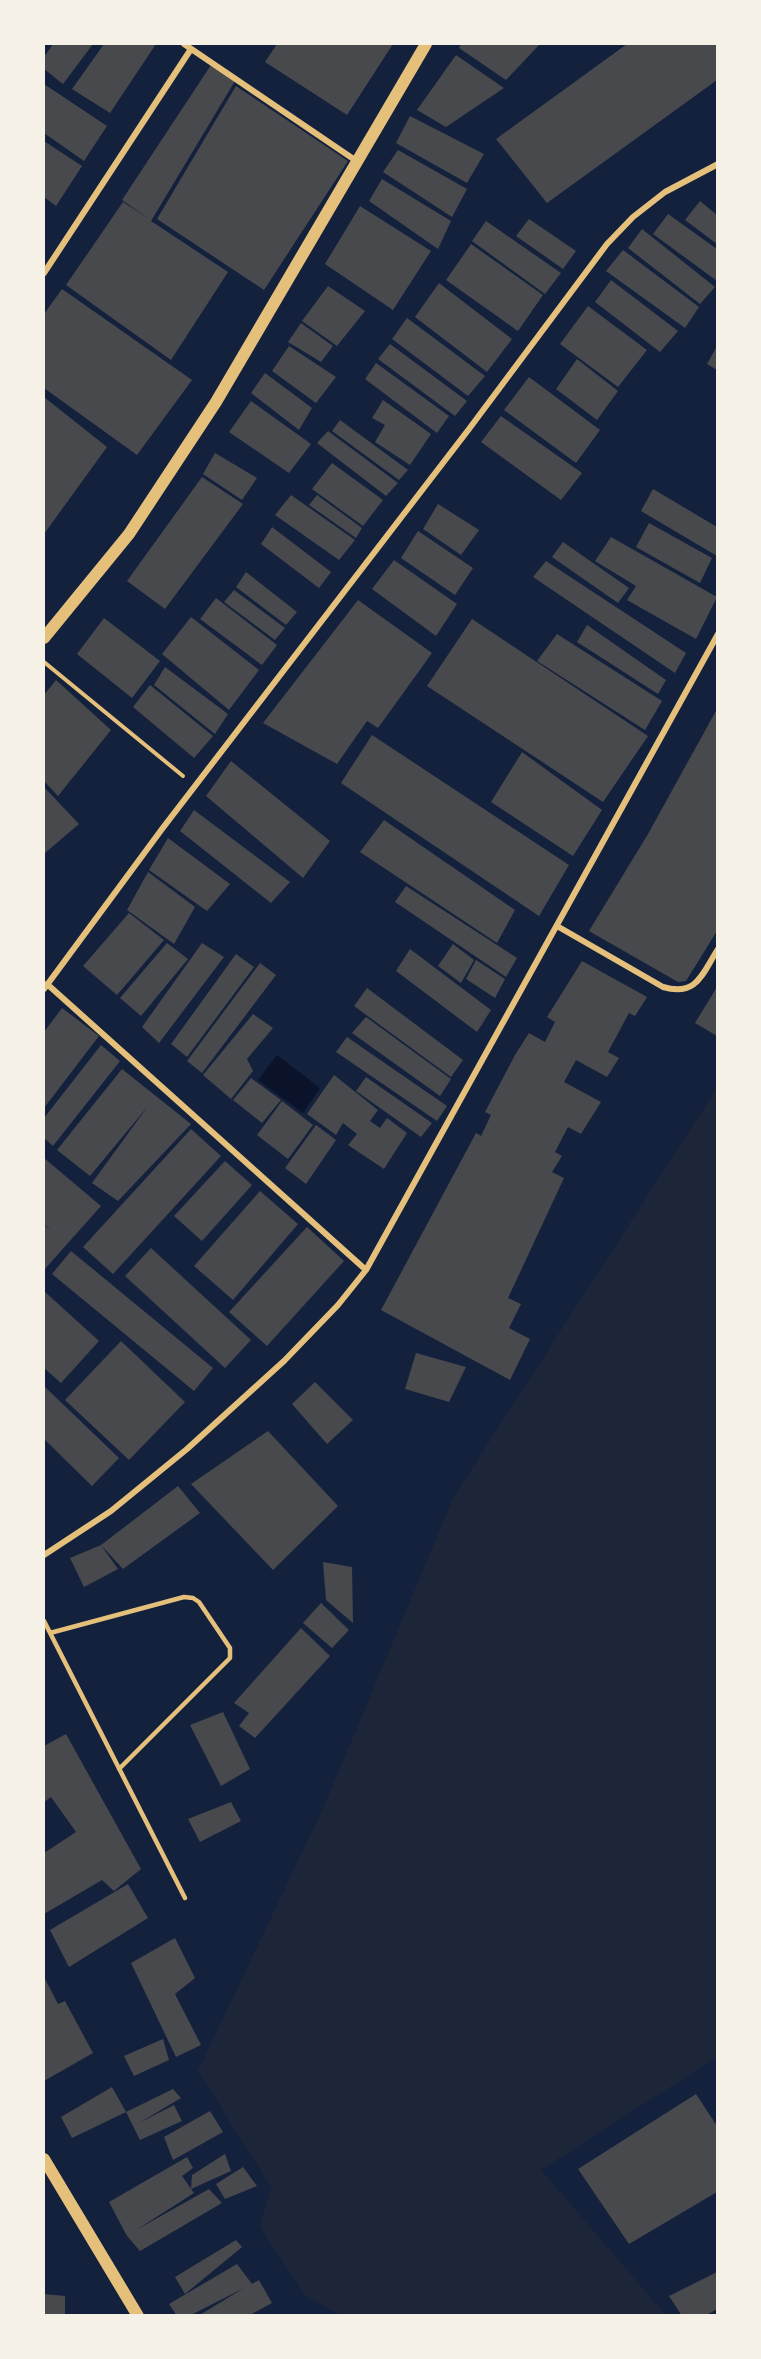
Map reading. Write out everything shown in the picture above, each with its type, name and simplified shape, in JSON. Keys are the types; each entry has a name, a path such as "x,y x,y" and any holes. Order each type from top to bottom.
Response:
{"main road":[{"path":"44,638 129,534 203,420 355,160 426,44"},
{"path":"44,2159 138,2316"}],"street":[{"path":"184,44 355,160"},
{"path":"44,273 191,49"},
{"path":"366,1269 45,987 195,786 456,447 607,244 633,217 665,192 717,165"},
{"path":"44,1555 111,1511 187,1449 284,1361 338,1305 366,1269 717,634"},
{"path":"557,926 663,987 676,991 689,989 694,984 717,949"}],"lane":[{"path":"50,1633 184,1597 193,1598 199,1602 231,1648 230,1658 119,1769"},
{"path":"44,1621 185,1898"}],"path":[{"path":"44,662 195,786"}],"shaded area":[{"path":"277,1055 320,1088 303,1113 258,1080"},
{"path":"717,1088 717,2057 541,2170 666,2315 340,2315 305,2295 260,2227 271,2187 198,2071 325,1804 454,1496"}],"building":[{"path":"53,44 93,44 63,84 44,69 44,57"},
{"path":"104,44 156,44 110,113 72,89"},
{"path":"277,44 393,44 347,115 265,62"},
{"path":"461,44 540,44 506,80 459,48"},
{"path":"627,44 717,44 717,80 547,203 496,139"},
{"path":"456,55 504,88 446,127 417,110"},
{"path":"211,65 235,81 151,221 228,272 171,360 66,285 123,202 149,219 122,200"},
{"path":"44,84 107,126 84,161 44,133"},
{"path":"236,86 348,161 264,290 157,219"},
{"path":"410,116 484,154 467,183 396,143"},
{"path":"44,141 82,166 56,206 44,197"},
{"path":"398,150 467,189 452,217 383,172"},
{"path":"382,179 451,221 438,249 369,201"},
{"path":"700,201 717,215 717,244 685,220"},
{"path":"360,206 431,251 393,310 325,264"},
{"path":"668,214 717,249 717,281 653,234"},
{"path":"529,219 576,251 563,269 516,236"},
{"path":"486,221 561,273 545,294 472,241"},
{"path":"642,229 715,287 700,304 628,248"},
{"path":"471,244 543,295 518,331 446,280"},
{"path":"623,250 699,307 685,328 606,271"},
{"path":"611,280 678,331 660,352 595,302"},
{"path":"439,283 512,339 487,372 415,317"},
{"path":"328,286 365,311 337,346 302,321"},
{"path":"62,289 192,380 137,455 44,388 44,314"},
{"path":"588,306 647,350 618,387 560,344"},
{"path":"407,318 485,376 468,396 392,339"},
{"path":"301,323 333,346 321,362 288,342"},
{"path":"390,344 467,401 455,416 378,359"},
{"path":"289,346 336,377 316,403 272,371"},
{"path":"717,346 717,370 707,364"},
{"path":"577,359 618,391 597,420 556,389"},
{"path":"376,363 449,416 437,433 365,379"},
{"path":"265,373 312,408 299,430 251,393"},
{"path":"529,377 600,430 576,463 504,410"},
{"path":"44,397 107,447 44,534"},
{"path":"383,400 431,434 410,465 375,442 385,425 372,418"},
{"path":"251,401 311,444 289,473 229,432"},
{"path":"501,416 582,473 561,500 481,442"},
{"path":"340,420 408,470 399,480 332,431"},
{"path":"328,431 398,483 386,496 317,443"},
{"path":"215,453 257,478 242,500 203,474"},
{"path":"332,463 383,500 363,526 312,489"},
{"path":"202,477 243,504 165,609 127,581"},
{"path":"653,489 717,527 717,556 641,511"},
{"path":"291,495 355,540 339,560 275,515"},
{"path":"317,495 362,528 356,538 309,505"},
{"path":"438,504 479,530 461,555 423,529"},
{"path":"649,523 712,558 700,583 636,547"},
{"path":"272,527 331,572 319,588 261,544"},
{"path":"418,531 473,568 455,595 401,558"},
{"path":"611,537 717,597 696,639 627,600 636,586 595,561"},
{"path":"563,542 629,588 618,603 552,557"},
{"path":"394,560 457,604 436,636 372,589"},
{"path":"546,561 686,653 675,673 533,577"},
{"path":"246,572 297,612 286,625 236,587"},
{"path":"234,590 285,628 275,640 224,602"},
{"path":"216,598 277,645 262,665 200,619"},
{"path":"358,600 432,653 378,728 367,721 337,764 263,723"},
{"path":"191,617 259,670 229,710 162,654"},
{"path":"104,618 160,661 132,698 77,654"},
{"path":"472,619 648,736 603,802 427,686"},
{"path":"587,625 666,680 658,694 577,642"},
{"path":"557,634 662,701 645,730 537,661"},
{"path":"165,667 228,714 215,734 154,685"},
{"path":"56,680 111,730 58,796 44,781 44,695"},
{"path":"150,685 213,736 194,758 133,707"},
{"path":"717,709 717,931 686,981 678,982 589,931 648,834"},
{"path":"372,735 569,865 539,916 341,783"},
{"path":"522,752 602,810 573,856 491,802"},
{"path":"231,761 330,841 303,878 206,796"},
{"path":"44,787 79,824 45,853 44,851"},
{"path":"194,810 290,882 271,903 180,831"},
{"path":"384,820 515,910 497,943 360,852"},
{"path":"168,838 230,884 207,911 149,870"},
{"path":"148,872 195,907 174,944 127,910"},
{"path":"406,886 517,958 506,977 395,902"},
{"path":"129,913 164,940 117,995 83,966"},
{"path":"167,943 188,959 141,1016 120,998"},
{"path":"202,943 224,957 159,1043 142,1027"},
{"path":"453,944 474,960 461,983 438,966"},
{"path":"410,949 491,1010 477,1032 396,971"},
{"path":"236,954 254,967 187,1057 171,1044"},
{"path":"476,960 505,979 495,998 466,979"},
{"path":"582,961 647,997 635,1016 629,1013 608,1052 619,1058 607,1077 576,1060 564,1082 601,1102 581,1134 568,1127 555,1152 562,1156 552,1172 564,1178 508,1298 521,1304 509,1328 530,1339 510,1380 381,1310 476,1133 481,1136 491,1115 485,1112 515,1055 529,1033 545,1042 555,1022 547,1017"},
{"path":"260,963 276,975 202,1073 187,1061"},
{"path":"717,987 717,1036 695,1023"},
{"path":"367,988 463,1060 451,1077 354,1006"},
{"path":"62,1008 99,1036 44,1108 44,1032"},
{"path":"253,1014 273,1028 247,1059 253,1071 231,1099 203,1075"},
{"path":"366,1017 451,1079 440,1096 352,1033"},
{"path":"347,1037 447,1106 437,1121 336,1052"},
{"path":"101,1045 120,1061 53,1146 44,1138 44,1118"},
{"path":"122,1069 191,1124 118,1201 92,1183 148,1106 90,1176 57,1150"},
{"path":"334,1075 378,1110 370,1121 380,1128 387,1118 407,1133 384,1169 348,1145 357,1134 343,1123 336,1135 307,1114"},
{"path":"366,1077 432,1123 421,1137 356,1091"},
{"path":"251,1078 281,1100 262,1123 233,1100"},
{"path":"282,1101 313,1125 288,1159 257,1135"},
{"path":"316,1125 336,1140 306,1184 285,1168"},
{"path":"191,1129 221,1156 113,1274 83,1247"},
{"path":"44,1158 101,1206 44,1270 44,1225 51,1230 44,1224"},
{"path":"225,1161 252,1185 202,1241 174,1216"},
{"path":"260,1191 298,1224 233,1300 194,1266"},
{"path":"307,1227 344,1261 267,1346 229,1312"},
{"path":"151,1248 251,1340 225,1368 125,1276"},
{"path":"71,1251 213,1368 194,1391 52,1274"},
{"path":"44,1291 99,1341 61,1383 44,1368"},
{"path":"121,1341 185,1402 129,1460 65,1400"},
{"path":"416,1353 466,1367 449,1402 405,1389"},
{"path":"315,1382 353,1420 327,1444 292,1404"},
{"path":"44,1386 119,1458 92,1486 44,1439"},
{"path":"268,1431 338,1506 273,1570 191,1484"},
{"path":"178,1486 200,1513 123,1569 101,1545"},
{"path":"101,1545 118,1569 84,1587 70,1558"},
{"path":"323,1562 352,1567 353,1623 326,1600"},
{"path":"321,1603 349,1630 332,1648 303,1623"},
{"path":"301,1628 330,1656 255,1738 239,1726 249,1713 234,1703"},
{"path":"223,1712 250,1769 221,1786 190,1725"},
{"path":"66,1734 141,1869 114,1891 102,1880 44,1914 44,1853 76,1832 51,1797 44,1802 44,1746"},
{"path":"231,1802 241,1821 200,1842 188,1819"},
{"path":"128,1884 148,1918 69,1967 50,1930"},
{"path":"175,1938 195,1978 175,1994 201,2045 176,2057 131,1963"},
{"path":"44,1977 58,2004 65,2001 93,2053 44,2081"},
{"path":"163,2039 169,2060 134,2076 124,2056"},
{"path":"112,2087 126,2112 72,2138 61,2117"},
{"path":"173,2089 181,2098 139,2123 174,2105 182,2121 140,2140 126,2112"},
{"path":"696,2094 717,2126 717,2192 629,2244 578,2169"},
{"path":"210,2111 223,2132 173,2160 164,2137"},
{"path":"225,2154 231,2171 191,2189 192,2175"},
{"path":"187,2157 193,2168 182,2176 194,2193 136,2230 209,2189 222,2203 140,2251 127,2236 109,2202"},
{"path":"243,2167 257,2186 225,2199 216,2184"},
{"path":"236,2240 242,2247 185,2294 175,2277"},
{"path":"237,2264 252,2284 259,2280 272,2303 248,2316 198,2316 244,2288 189,2316 177,2316 169,2304"},
{"path":"717,2272 717,2309 705,2316 682,2316 669,2296"},
{"path":"44,2294 65,2296 65,2316 44,2316"}]}
